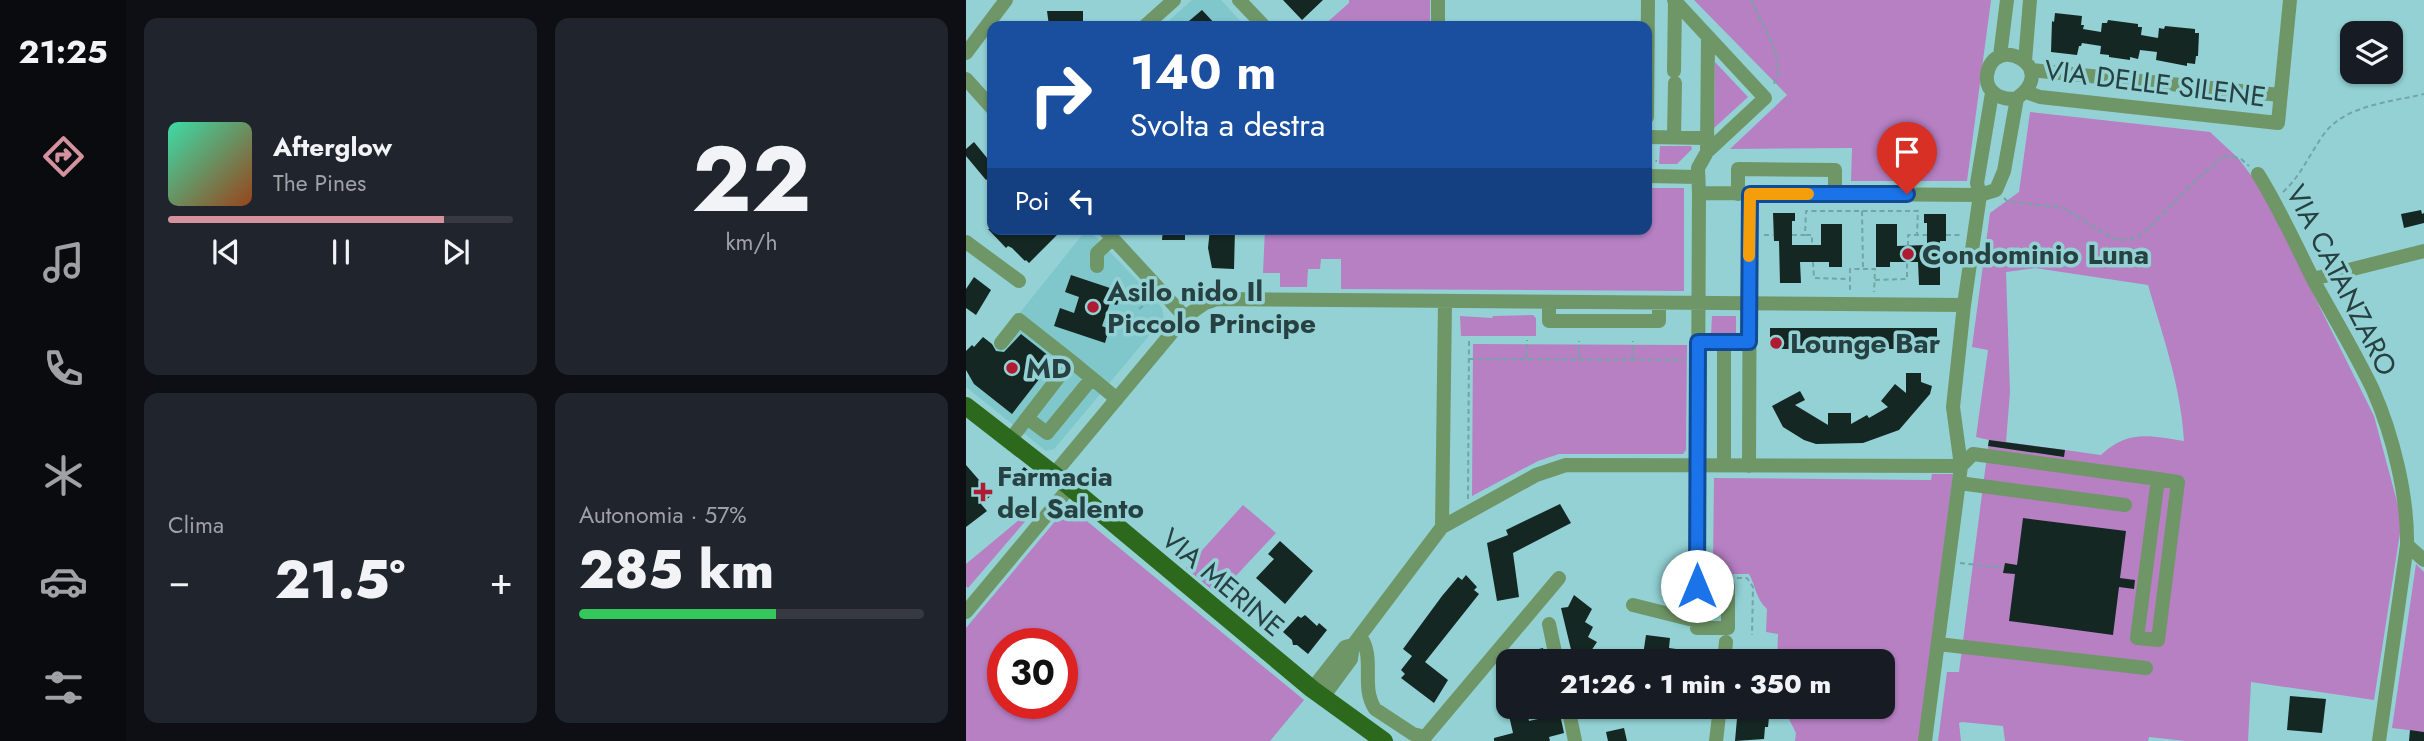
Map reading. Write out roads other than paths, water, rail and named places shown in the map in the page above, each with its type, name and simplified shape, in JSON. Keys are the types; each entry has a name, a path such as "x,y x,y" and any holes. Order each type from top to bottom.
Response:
{"main road":[{"name":"VIA MERINE","path":"967,407 1070,487 1318,693 1351,726 1384,741"}],"street":[{"path":"990,21 1006,0"},
{"path":"1151,21 1174,0"},
{"path":"1239,0 1259,21"},
{"path":"1438,0 1438,21"},
{"path":"1648,0 1648,21"},
{"path":"2000,56 2007,0"},
{"path":"1699,193 1980,195 1996,190 2004,171 2022,95 2031,82 2028,65 2029,0"},
{"path":"2280,95 2290,0"},
{"path":"1674,1 1765,97 1707,145"},
{"path":"1674,1 1674,137"},
{"path":"966,53 987,25"},
{"path":"1697,624 1697,441 1693,362 1698,342 1698,168 1707,145 1708,37"},
{"path":"1925,741 1961,466 1953,407 1980,195 1978,183 1992,93 1986,79 1987,72 1989,65 2000,56 2013,54 2028,65"},
{"name":"VIA DELLE SILENE","path":"2022,95 2278,123 2280,95 2028,65"},
{"path":"966,79 987,102"},
{"path":"1992,93 2000,98 2022,95"},
{"path":"1652,136 1674,137 1707,145"},
{"path":"1749,466 1749,304 1744,194 1738,169 1835,170 1835,194"},
{"name":"VIA CATANZARO","path":"2258,174 2274,199 2313,279 2373,390 2385,421 2407,519 2407,545 2379,741"},
{"path":"1652,176 1698,177"},
{"path":"1097,266 1097,253 1106,235"},
{"path":"1110,235 1185,317"},
{"path":"966,242 1019,281"},
{"path":"2313,279 2424,251"},
{"path":"1054,474 1185,317 1205,303 1217,299 1964,305"},
{"path":"1442,527 1445,302"},
{"path":"1001,343 1019,320 1117,399"},
{"path":"1698,342 1749,342"},
{"path":"1724,342 1724,465"},
{"path":"1010,440 1071,361"},
{"path":"1693,362 1724,363"},
{"path":"1027,418 1047,433 1091,378"},
{"path":"1697,441 1724,441"},
{"path":"1355,647 1442,527 1536,475 1566,465 1961,466 1973,454 2158,479 2178,482 2158,640 2137,638 2158,479"},
{"path":"1959,483 2125,505"},
{"path":"966,612 1070,487"},
{"path":"2407,545 2424,560"},
{"path":"1318,693 1345,647 1367,651 1369,696 1375,709 1413,734 1424,737 1429,735 1559,578"},
{"path":"1633,605 1697,624 1728,628 1728,586 1697,586"},
{"path":"1549,624 1555,649"},
{"path":"1725,649 1726,642"},
{"path":"1938,643 2146,668"},
{"path":"1355,647 1368,685"},
{"path":"1571,719 1576,741"},
{"path":"1716,741 1719,719"}],"place":[{"name":"Condominio Luna","path":"1908,254"},
{"name":"Asilo nido Il Piccolo Principe","path":"1093,307"},
{"name":"Lounge Bar","path":"1776,343"},
{"name":"MD","path":"1012,368"},
{"name":"Farmacia del Salento","path":"983,492"}]}
